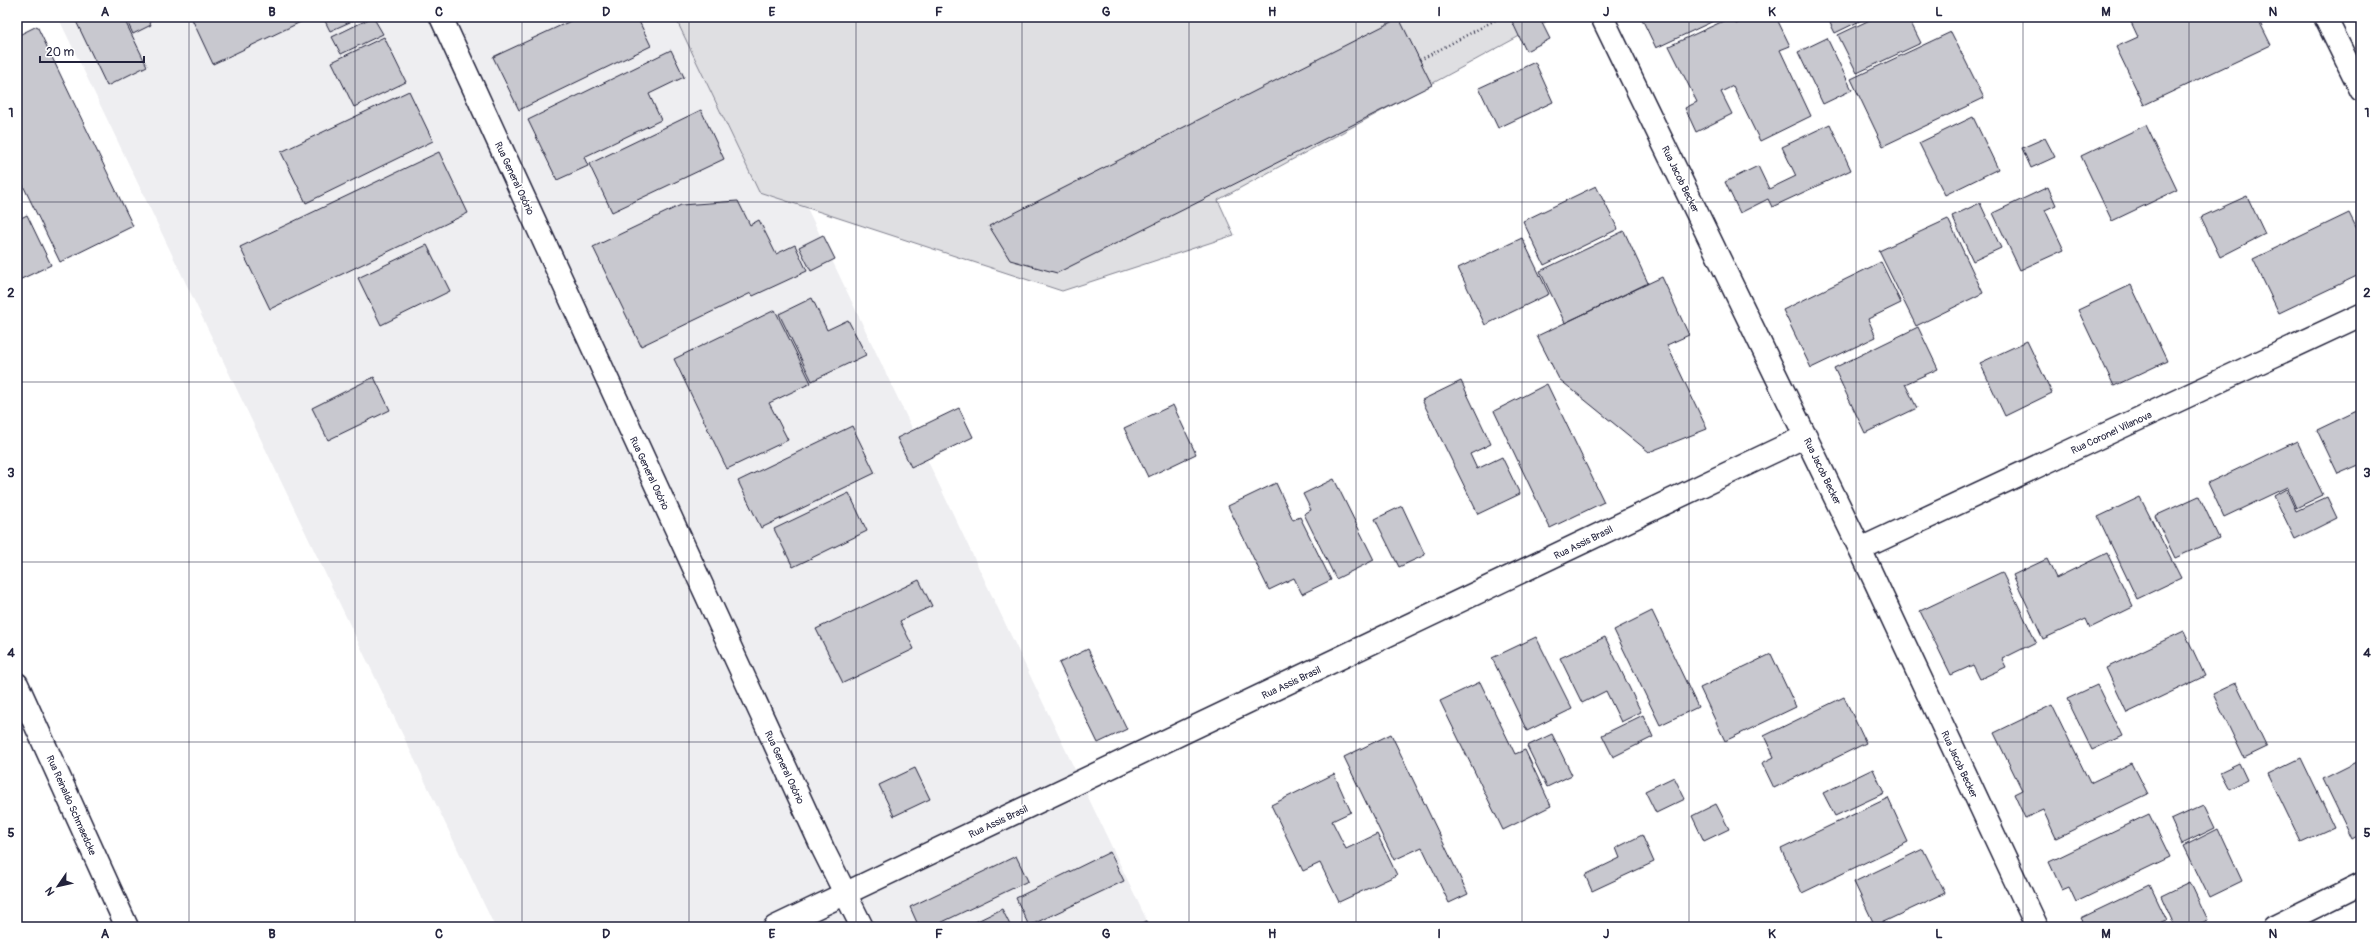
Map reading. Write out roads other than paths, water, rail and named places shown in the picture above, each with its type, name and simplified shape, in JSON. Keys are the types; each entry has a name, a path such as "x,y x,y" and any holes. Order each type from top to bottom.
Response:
{"street":[{"name":"Rua General Osório","path":"441,17 822,849 846,893 862,927"},
{"name":"Rua Jacob Becker","path":"1602,17 1806,436 2037,927"},
{"path":"2325,17 2361,90"},
{"name":"Rua Coronel Vilanova","path":"1860,549 2361,315"},
{"name":"Rua Assis Brasil","path":"775,927 1806,436"},
{"name":"Rua Reinaldo Schmaedcke","path":"19,694 127,927"},
{"path":"2274,927 2361,884"}]}
